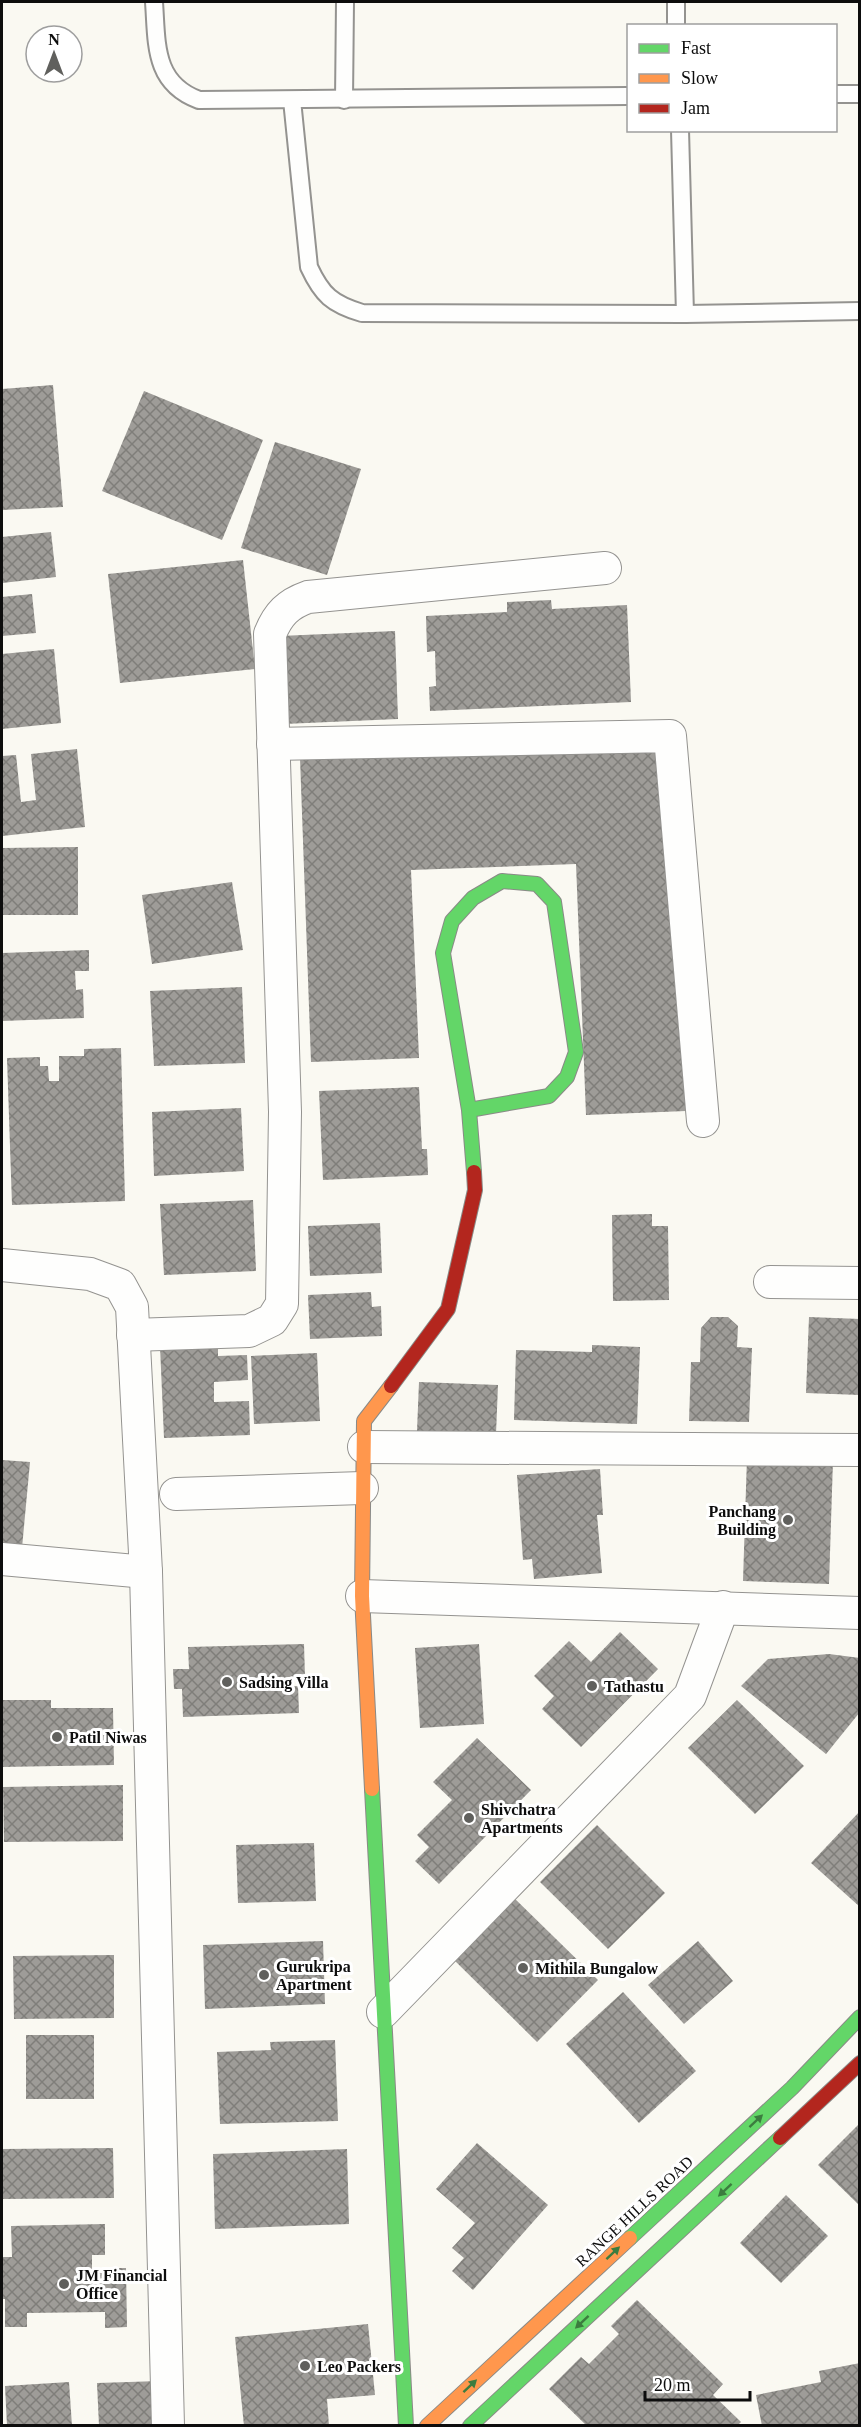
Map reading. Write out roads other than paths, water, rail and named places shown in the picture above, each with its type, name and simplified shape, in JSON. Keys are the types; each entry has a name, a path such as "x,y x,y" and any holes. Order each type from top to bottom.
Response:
{"street":[{"path":"134,1335 249,1331 272,1320 282,1304 285,1112 270,634 275,620 294,602 308,597 605,568"},
{"path":"273,744 670,736 703,1121"},
{"path":"406,2426 362,1596 364,1421 448,1309 475,1190 469,1110 443,953 452,921 473,898 502,881 537,884 554,902 576,1052 573,1066 559,1088 549,1096 469,1110"},
{"path":"2,1265 90,1274 120,1285 132,1307 146,1572 168,2426"},
{"path":"770,1282 860,1283"},
{"path":"364,1447 860,1450"},
{"path":"176,1494 362,1488"},
{"path":"2,1559 146,1572"},
{"path":"362,1596 860,1613"},
{"path":"383,2012 690,1696 723,1607"},
{"name":"RANGE HILLS ROAD","path":"427,2426 792,2088 860,2017"},
{"path":"470,2426 860,2063"}],"lane":[{"path":"154,2 158,55 165,72 175,87 185,95 199,100 627,96"},
{"path":"344,100 345,2"},
{"path":"676,2 676,24"},
{"path":"837,94 860,94"},
{"path":"292,100 309,267 317,284 329,299 343,308 362,313 685,314 860,311"},
{"path":"680,132 685,314"}],"place":[{"name":"Panchang Building","path":"788,1520"},
{"name":"Sadsing Villa","path":"227,1682"},
{"name":"Tathastu","path":"592,1686"},
{"name":"Patil Niwas","path":"57,1737"},
{"name":"Shivchatra Apartments","path":"469,1818"},
{"name":"Mithila Bungalow","path":"523,1968"},
{"name":"Gurukripa Apartment","path":"264,1975"},
{"name":"JM Financial Office","path":"64,2284"},
{"name":"Leo Packers","path":"305,2366"}]}
